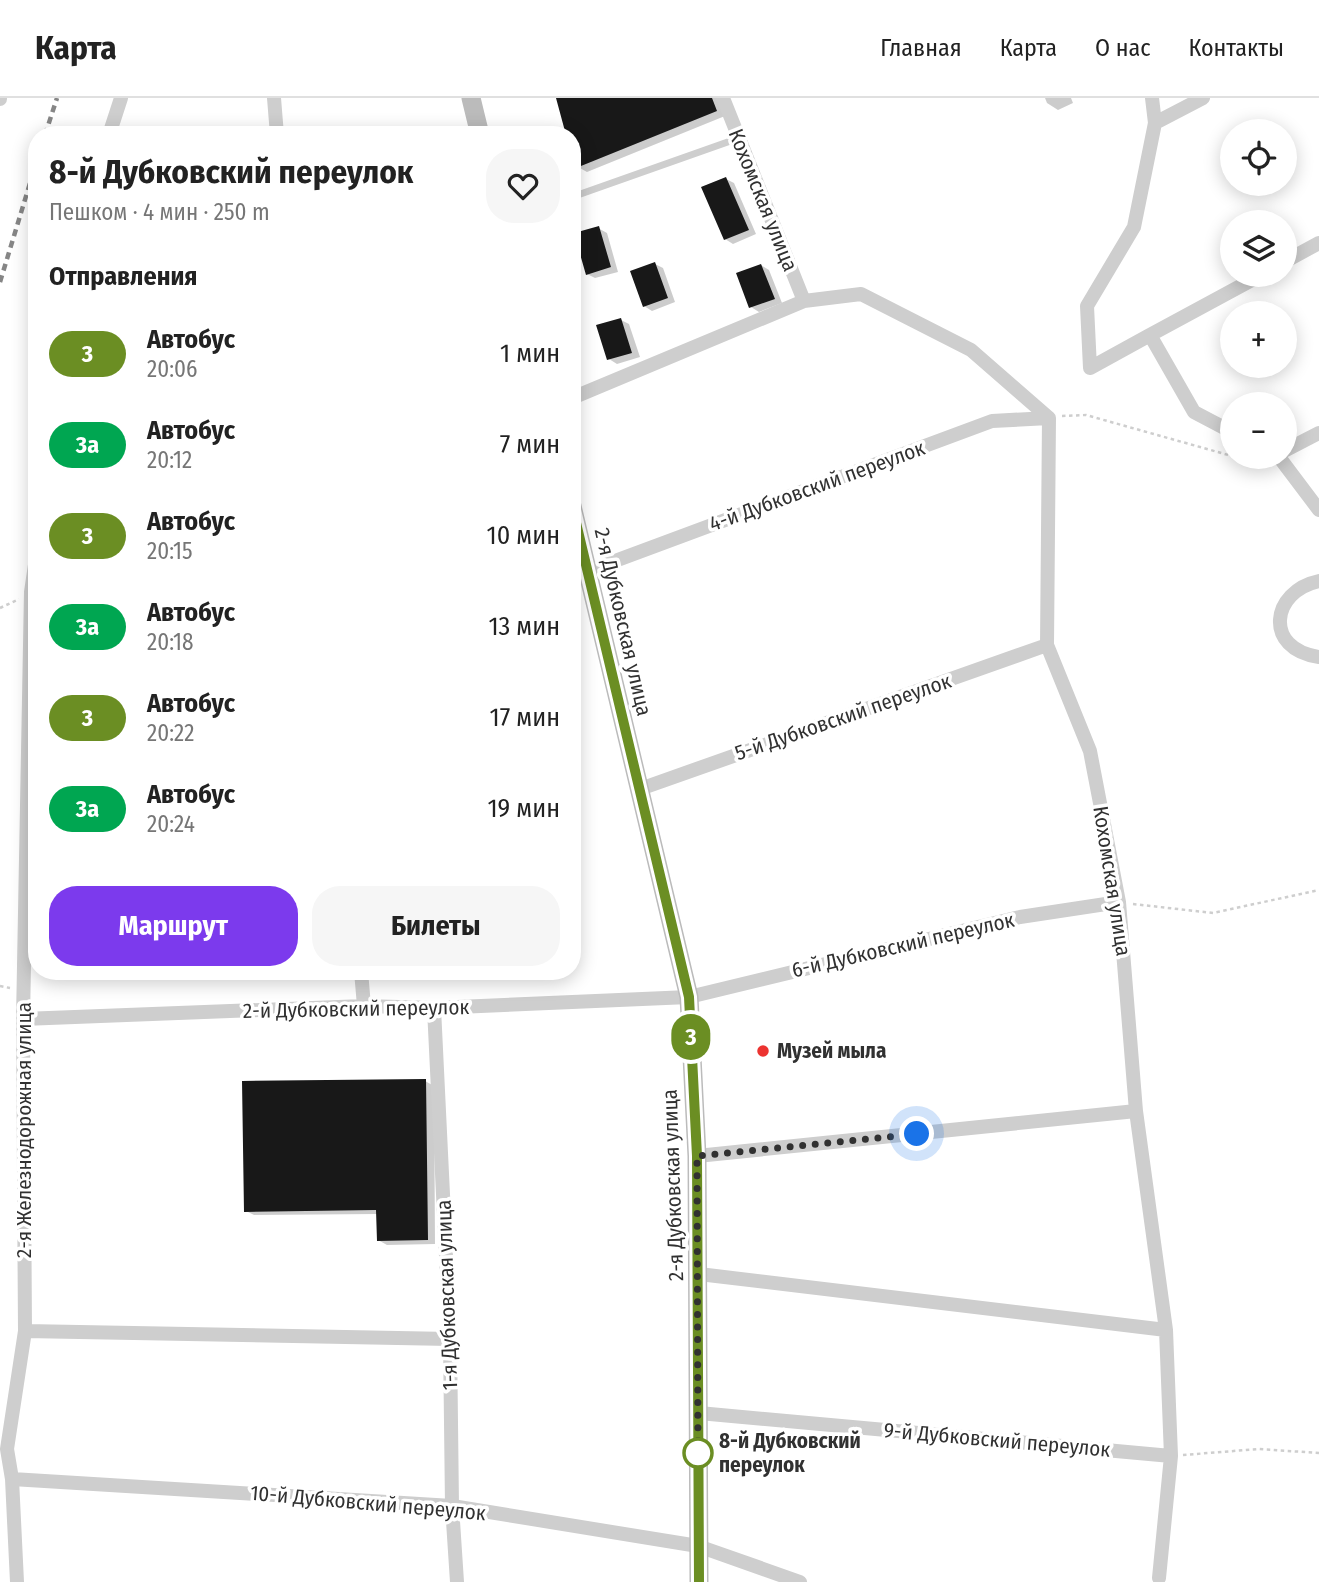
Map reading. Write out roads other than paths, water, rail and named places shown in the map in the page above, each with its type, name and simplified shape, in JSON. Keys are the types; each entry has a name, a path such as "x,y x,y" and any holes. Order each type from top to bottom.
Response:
{"main road":[{"path":"471,98 478,126"},
{"name":"2-я Дубковская улица","path":"581,575 639,789 689,997 697,1156 699,1582"}],"street":[{"path":"112,126 121,98"},
{"path":"274,98 276,126"},
{"name":"Кохомская улица","path":"723,98 804,301"},
{"path":"1152,98 1155,123 1134,227 1087,306 1090,368 1239,287"},
{"path":"1155,123 1203,98"},
{"path":"1297,255 1319,243"},
{"path":"581,394 804,301 861,294 971,350 1049,418"},
{"path":"1150,335 1194,412 1220,426"},
{"name":"Кохомская улица","path":"1049,418 1047,645 1090,751 1119,902 1136,1111 1166,1330 1171,1456 1159,1578"},
{"name":"4-й Дубковский переулок","path":"581,571 992,421 1049,418"},
{"path":"1297,444 1319,433"},
{"path":"1288,469 1319,510"},
{"path":"1319,581 1297,590 1287,602 1278,627 1292,647 1319,657"},
{"name":"5-й Дубковский переулок","path":"639,789 1047,645"},
{"name":"2-я Железнодорожная улица","path":"18,1582 12,1479 7,1449 24,1331 23,1019 28,752"},
{"name":"6-й Дубковский переулок","path":"689,997 1020,917 1119,902"},
{"path":"362,980 364,1006"},
{"name":"2-й Дубковский переулок","path":"23,1019 364,1006 434,1008 689,997"},
{"name":"1-я Дубковская улица","path":"434,1008 450,1339 452,1506 457,1582"},
{"path":"697,1156 1136,1111"},
{"path":"699,1274 1166,1330"},
{"path":"24,1331 450,1339"},
{"name":"9-й Дубковский переулок","path":"699,1413 1171,1456"},
{"name":"10-й Дубковский переулок","path":"12,1479 452,1506 698,1546 800,1582"}],"lane":[{"path":"581,194 739,138"}],"railway":[{"path":"48,126 57,98"},
{"path":"0,282 28,190"}],"place":[{"name":"Музей мыла","path":"763,1051"},
{"name":"8-й Дубковский переулок","path":"698,1453"}]}
